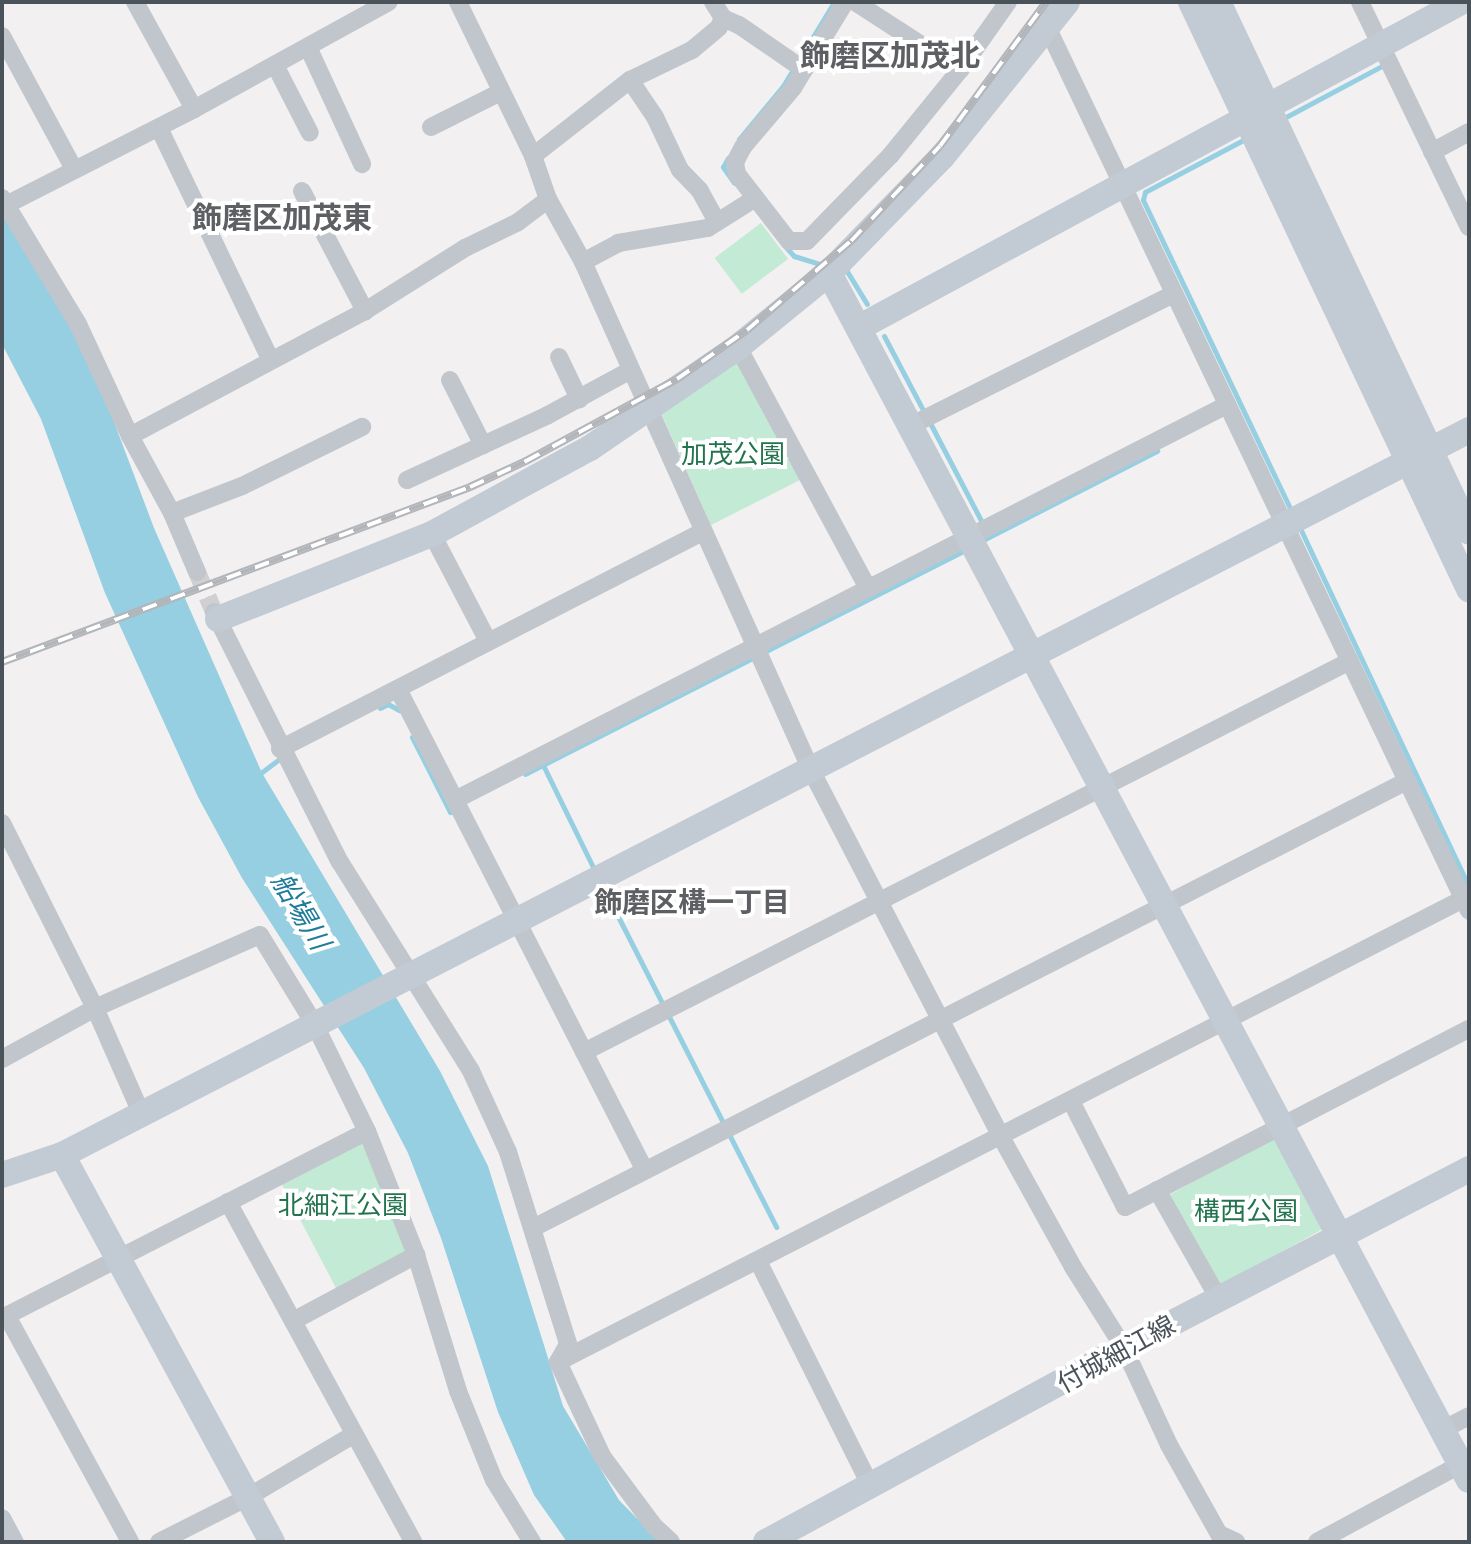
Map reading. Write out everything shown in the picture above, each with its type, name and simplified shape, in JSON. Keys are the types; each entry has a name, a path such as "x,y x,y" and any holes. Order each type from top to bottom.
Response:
{"street":[{"path":"135,2 194,109"},
{"path":"197,572 172,513 130,436 78,324 3,203 159,128 389,2"},
{"path":"458,2 533,156 548,199 583,262 811,770 1001,1137 1073,1267 1124,1348 1169,1445 1220,1539"},
{"path":"713,2 723,18 739,25 797,66"},
{"path":"960,70 842,3 735,162 737,174 789,241 807,241 890,156 960,70 1008,2"},
{"path":"558,1362 568,1344 508,1152 471,1071 340,862 280,749 216,616 432,534 590,448 649,411 738,347 829,273 942,157 1067,2"},
{"path":"1191,2 1256,112 1420,457 1469,589"},
{"path":"1218,2 1256,112"},
{"path":"1360,2 1469,227"},
{"path":"860,327 1461,2"},
{"path":"533,156 630,80 692,50 719,27 723,18"},
{"path":"558,1362 1226,1021 1466,905 1174,294 1124,182 1048,29"},
{"path":"2,36 74,169"},
{"path":"308,47 362,164"},
{"path":"275,65 307,112 310,133"},
{"path":"630,80 655,117 680,170 700,191 716,220"},
{"path":"431,127 501,92"},
{"path":"159,128 270,359"},
{"path":"1432,152 1469,132"},
{"path":"302,191 365,311"},
{"path":"130,436 216,393 222,386 270,359 365,311 465,248 518,222 548,199"},
{"path":"583,262 618,243 708,228 716,220 754,199"},
{"path":"829,273 1465,1472 1317,1542"},
{"path":"912,425 1174,294"},
{"path":"738,347 867,587"},
{"path":"559,357 579,399"},
{"path":"407,480 579,399 631,370"},
{"path":"450,380 483,445"},
{"path":"455,800 1227,405"},
{"path":"172,513 242,486 362,427"},
{"path":"2,1175 62,1155 1032,658 1469,430"},
{"path":"1420,457 1469,532"},
{"path":"280,749 703,532"},
{"path":"432,534 488,641"},
{"path":"584,1052 1350,661"},
{"path":"398,689 644,1169"},
{"path":"533,1228 1407,781"},
{"path":"2,823 95,1008 141,1113"},
{"path":"2,1059 95,1008 260,935 315,1025 367,1131 416,1255 470,1421 494,1480 532,1542"},
{"path":"1071,1101 1125,1207 1469,1029"},
{"path":"130,1542 5,1317 367,1131"},
{"path":"62,1155 272,1542"},
{"name":"付城細江線","path":"766,1542 1124,1348 1469,1169"},
{"path":"1157,1190 1219,1299"},
{"path":"228,1202 413,1542"},
{"path":"293,1321 416,1255"},
{"path":"758,1261 871,1487"},
{"path":"558,1362 602,1456 654,1526 671,1542"},
{"path":"1442,1430 1469,1416"},
{"path":"159,1542 248,1497 353,1435"},
{"path":"2,1518 15,1542"}],"green space":[{"path":"761,223 788,259 742,294 715,258"},
{"name":"加茂公園","path":"732,361 741,365 802,479 711,525 662,415 667,406"},
{"name":"構西公園","path":"1274,1137 1324,1228 1219,1286 1169,1195"},
{"name":"北細江公園","path":"359,1144 365,1144 406,1253 337,1290 281,1183"}],"water":[{"name":"船場川","path":"2,213 68,321 105,398 154,528 262,773 440,1071 488,1166 563,1406 619,1500 660,1542 567,1542 534,1495 498,1412 441,1238 408,1153 364,1068 242,878 198,797 105,593 41,419 2,344"}],"waterway":[{"path":"739,139 783,86 834,2"},
{"path":"1284,118 1382,66"},
{"path":"1247,138 1145,192 1143,200 1292,513"},
{"path":"728,158 723,167 734,183"},
{"path":"784,245 794,256 823,265"},
{"path":"845,268 867,304"},
{"path":"884,336 924,412"},
{"path":"929,421 984,526"},
{"path":"981,541 1157,451"},
{"path":"1299,526 1469,888"},
{"path":"764,652 965,550"},
{"path":"525,774 755,657"},
{"path":"380,708 388,704 399,710"},
{"path":"412,737 450,812 455,809"},
{"path":"258,775 282,757"},
{"path":"543,765 596,873"},
{"path":"602,885 776,1227"}],"tunnel":[{"path":"197,572 214,612"}],"railway":[{"path":"2,662 470,487 526,461 677,379 747,330 851,241 940,146 1046,2"}],"district":[{"name":"飾磨区加茂北","path":"890,55"},
{"name":"飾磨区加茂東","path":"282,217"},
{"name":"飾磨区構一丁目","path":"692,902"}]}
